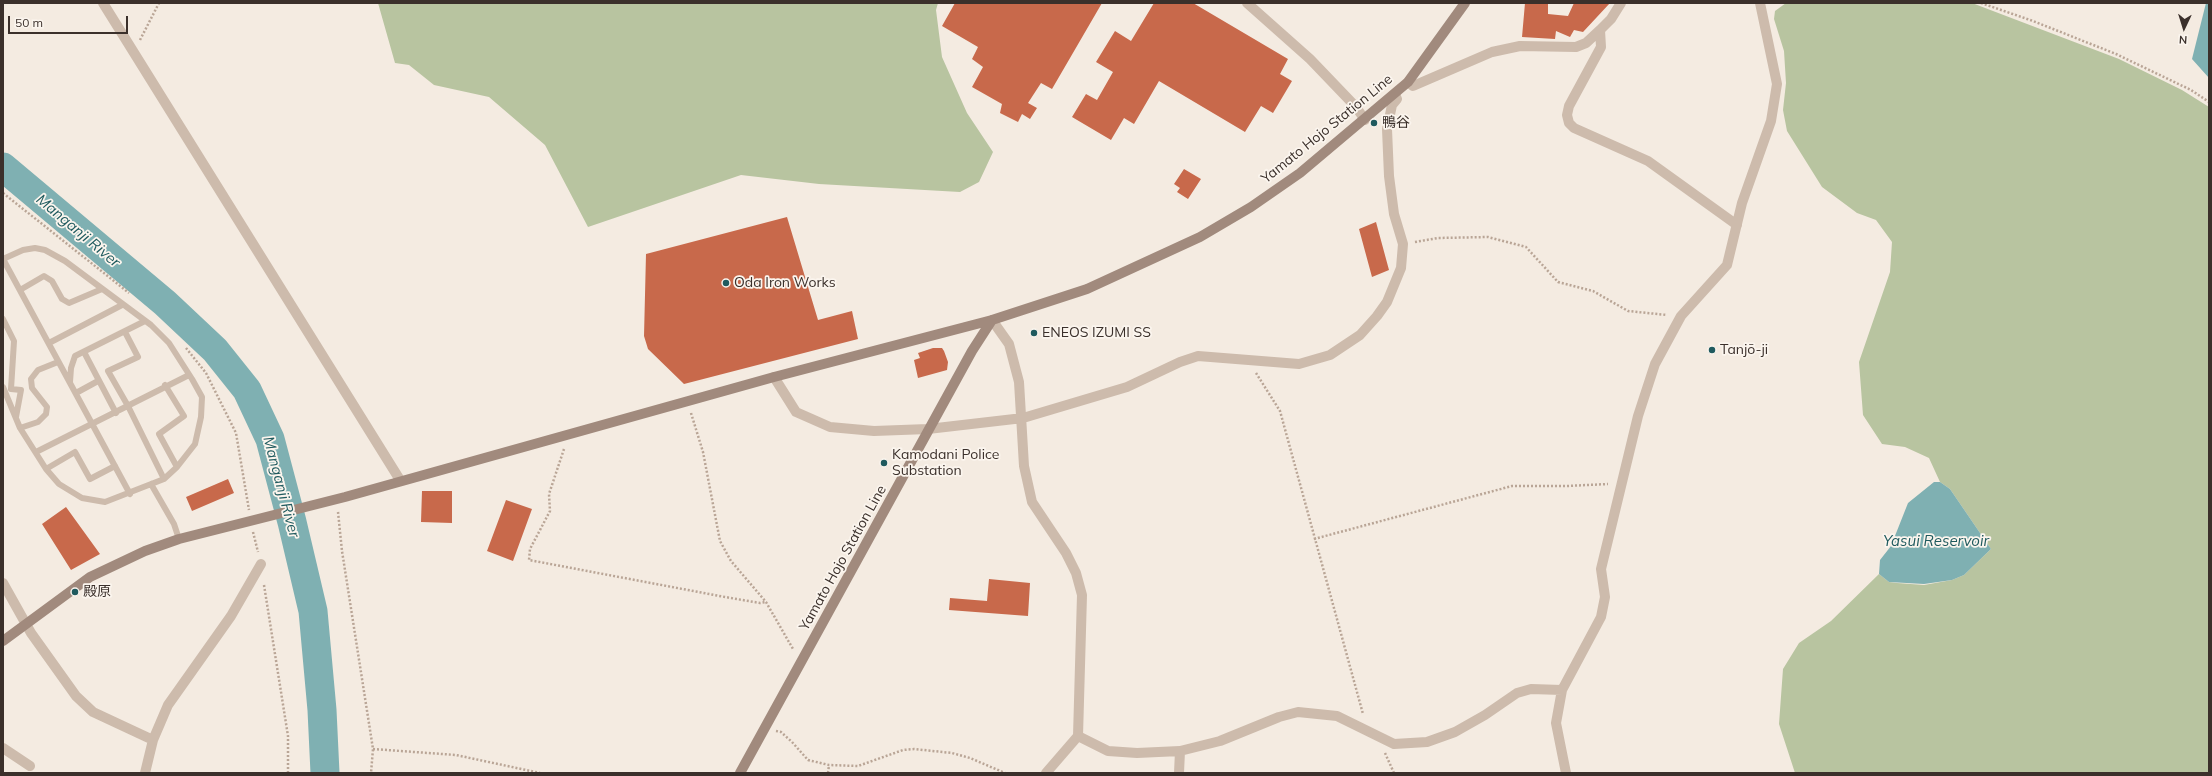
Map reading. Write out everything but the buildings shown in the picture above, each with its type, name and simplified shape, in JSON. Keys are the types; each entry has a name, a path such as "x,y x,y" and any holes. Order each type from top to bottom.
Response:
{"main road":[{"name":"Yamato Hojo Station Line","path":"740,773 928,429 972,351 992,320 1087,289 1200,237 1250,207 1300,172 1365,120 1408,82 1466,3"},
{"path":"3,640 90,577 145,551 180,539 263,519 774,377 992,320"}],"street":[{"path":"104,3 400,480"},
{"path":"1247,3 1310,59 1356,107 1365,120"},
{"path":"1408,82 1413,86 1492,52 1520,46 1576,47 1586,43 1600,30 1611,19 1621,3"},
{"path":"1566,773 1556,723 1562,690 1601,618 1605,597 1601,569 1638,416 1654,364 1681,316 1727,265 1738,225 1742,203 1771,121 1777,84 1760,3"},
{"path":"1600,30 1601,47 1569,106 1567,115 1569,123 1574,128 1648,161 1738,225"},
{"path":"774,377 796,412 830,427 874,431 928,429 1023,418 1127,387 1189,358 1204,356 1299,364 1330,355 1360,335 1377,316 1393,289 1401,268 1403,244 1394,214 1389,176 1387,129 1392,106 1397,99 1395,94"},
{"path":"992,320 1009,344 1019,382 1023,418 1024,466 1032,502 1066,553 1076,574 1082,595 1078,736 1046,773"},
{"path":"145,773 153,740 168,705 231,616 261,564"},
{"path":"3,582 27,623 31,633 76,696 94,712 153,740"},
{"path":"1078,736 1108,751 1137,753 1180,751 1220,741 1279,717 1298,712 1337,716 1394,744 1427,742 1455,732 1485,715 1517,693 1531,689 1562,690"},
{"path":"3,748 30,766"},
{"path":"1179,773 1180,751"}],"lane":[{"path":"3,387 20,428 46,469 60,484 82,498 105,502 130,494 164,479 178,467 195,444 201,417 202,397 169,343 145,321 122,305 65,260 45,250 35,248 23,250 3,259 130,494"},
{"path":"20,290 44,276 52,281 62,299 69,303 102,289"},
{"path":"49,343 122,305"},
{"path":"3,319 14,341 11,389 21,390 16,419"},
{"path":"70,382 71,368 75,356 145,321"},
{"path":"125,332 138,357 108,371 128,406 164,479"},
{"path":"84,352 116,413"},
{"path":"20,428 38,422 46,414 47,407 32,388 32,379 38,370 58,362"},
{"path":"36,452 116,413 188,375"},
{"path":"76,393 98,381"},
{"path":"165,386 184,416 159,434 178,467"},
{"path":"46,469 75,452 90,479 115,466"},
{"path":"151,484 174,524 180,539"}],"path":[{"path":"135,52 159,3"},
{"path":"1981,3 2033,21 2116,54 2191,90 2209,102"},
{"path":"1403,244 1438,238 1488,237 1526,247 1558,282 1593,291 1628,311 1681,316"},
{"path":"1247,359 1280,411 1364,719 1376,736"},
{"path":"687,401 703,452 720,541 731,561 766,602 795,653 803,660"},
{"path":"564,435 565,445 549,494 550,511 530,549 530,560 725,597 760,603 766,602"},
{"path":"1314,539 1512,486 1567,486 1623,483"},
{"path":"337,499 342,552 373,749 371,773"},
{"path":"764,728 781,732 808,760 829,765 858,766 903,750 921,749 970,758 1005,773"},
{"path":"373,749 456,755 540,773"},
{"path":"828,773 829,765"}],"green space":[{"path":"378,3 938,3 936,10 942,57 967,113 993,152 979,182 960,192 819,184 741,175 588,227 545,145 489,97 434,85 409,65 395,63"},
{"path":"1786,3 1972,3 2119,59 2182,90 2209,107 2209,773 1795,773 1779,724 1783,669 1799,643 1831,621 1879,574 1889,582 1897,583 1924,585 1952,580 1964,575 1991,549 1950,489 1940,482 1929,458 1905,447 1882,444 1863,415 1859,362 1890,272 1892,242 1876,220 1857,213 1822,187 1787,131 1783,110 1786,83 1784,51 1774,19 1775,11"}],"water":[{"path":"2206,3 2209,3 2209,78 2192,59"},
{"name":"Yasui Reservoir","path":"1934,482 1940,482 1950,489 1991,549 1964,575 1952,580 1924,584 1889,582 1879,574 1880,560 1891,546 1908,503"}],"waterway":[{"name":"Manganji River","path":"3,167 165,303 215,350 247,390 270,439 292,522 313,611 322,710 325,773"}],"place":[{"name":"鴨谷","path":"1374,123"},
{"name":"Oda Iron Works","path":"726,283"},
{"name":"ENEOS IZUMI SS","path":"1034,333"},
{"name":"Tanjō-ji","path":"1712,350"},
{"name":"Kamodani Police Substation","path":"884,463"},
{"name":"殿原","path":"75,592"}]}
